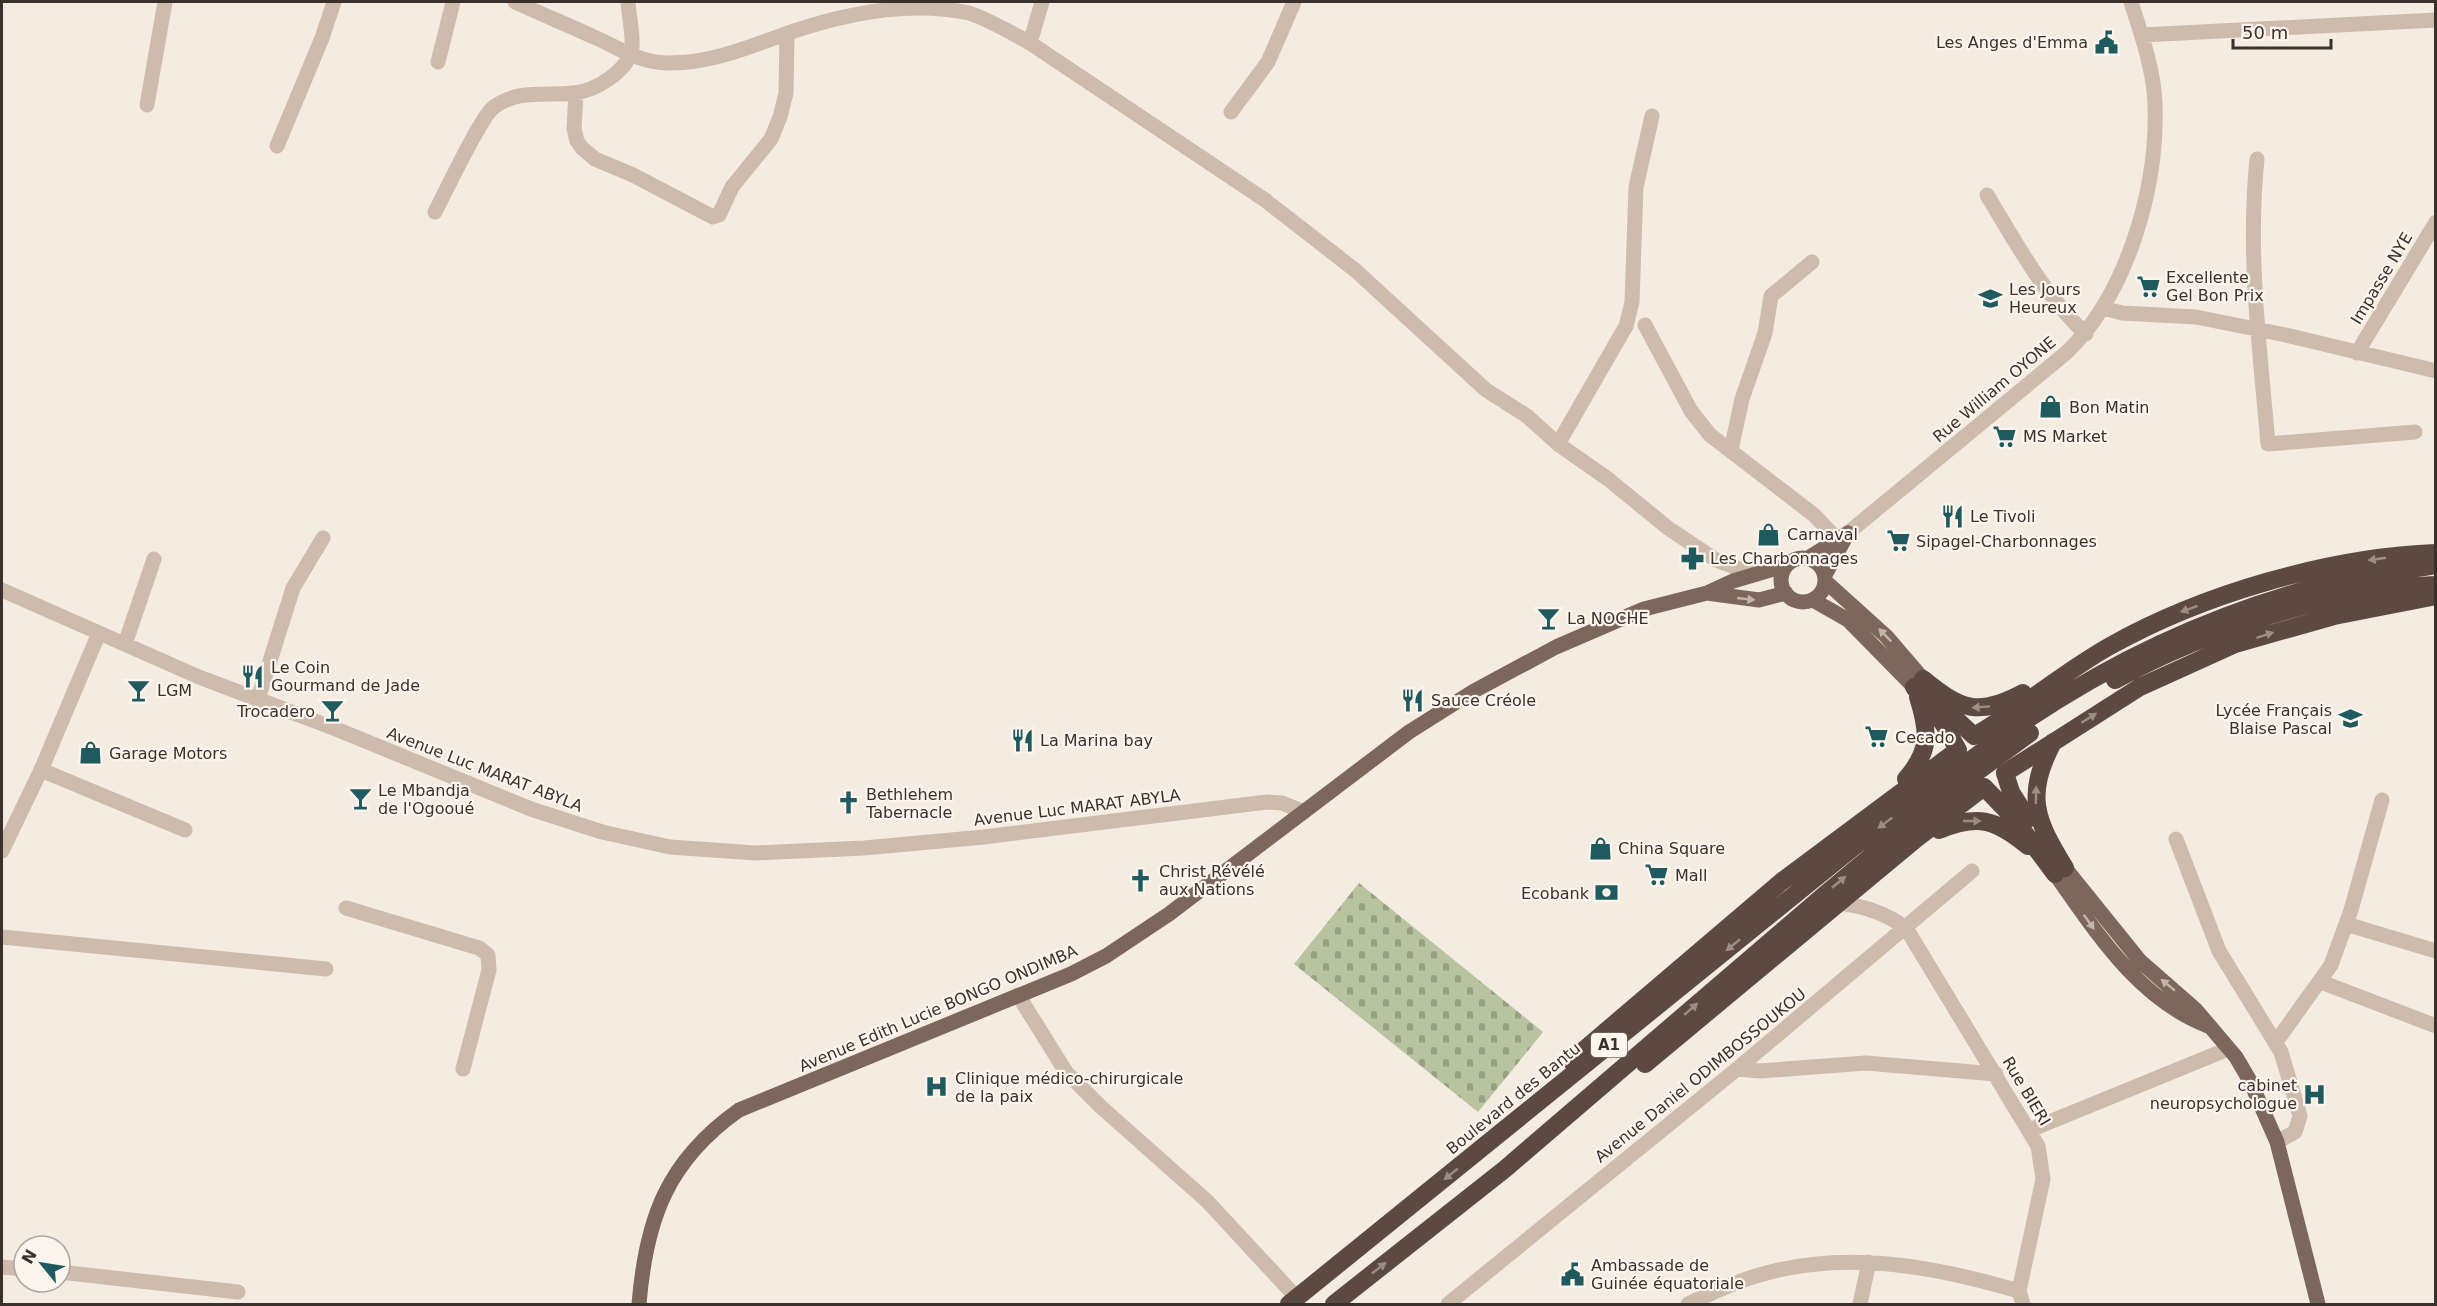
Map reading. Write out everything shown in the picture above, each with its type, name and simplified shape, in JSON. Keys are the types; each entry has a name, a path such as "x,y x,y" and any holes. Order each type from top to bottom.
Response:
{"highway":[{"path":"1485,1146 1514,1113 1654,989 1781,882 1974,736 2073,669 2149,627 2230,595 2309,573 2370,560 2436,553"},
{"path":"1936,794 2091,678 2138,653 2245,608 2337,583 2436,565"},
{"path":"2026,728 2133,670 2219,633 2310,606 2370,592 2436,585"},
{"path":"1505,1169 1543,1147 1917,838 1984,787 2000,780 2005,773 2140,687 2235,644 2334,615 2436,596"},
{"path":"1919,683 1954,703 1982,708 2011,699 2059,672 2073,669"},
{"path":"1919,683 1974,736 1989,736 2001,744 2007,758 2005,773 2017,802 2060,871"},
{"path":"1919,683 1958,750 1956,764 1960,776 1971,785 1984,787 2013,816 2060,871"},
{"path":"1883,804 1917,766 1924,754 1926,724 1919,683"},
{"path":"2054,741 2041,765 2036,782 2036,806 2044,833 2060,871"},
{"name":"Boulevard des Bantu","path":"1293,1301 1856,845 1936,794"},
{"name":"A1","path":"1334,1305 1505,1169 1822,897 1936,794"},
{"path":"1917,838 1960,821 1971,819 1993,823 2060,871"}],"main road":[{"path":"1707,593 1753,574 1787,565 1797,559 1808,558 1842,536"},
{"path":"1813,600 1821,592 1842,536"},
{"path":"1808,558 1819,564 1825,578 1886,636 1919,683"},
{"path":"1787,565 1782,575 1786,593 1798,601 1813,600 1848,620 1919,683"},
{"path":"1707,593 1759,600 1786,593"},
{"name":"Avenue Edith Lucie BONGO ONDIMBA","path":"639,1305 645,1256 666,1189 686,1158 710,1131 739,1110 1071,974 1137,936 1409,732 1527,662 1644,609 1707,593"},
{"path":"2060,871 2120,963 2167,1004 2188,1018 2208,1026 2229,1049 2257,1092 2277,1142 2318,1305"}],"street":[{"path":"147,105 165,2"},
{"path":"278,146 322,38 334,2"},
{"path":"438,62 453,2"},
{"path":"515,2 596,38 630,56 665,63 698,61 746,49 862,7 937,4 969,14 1030,43 1265,200 1355,270 1486,390 1527,416 1558,444 1716,560 1753,574"},
{"path":"435,212 490,110 515,96 576,93 615,75 630,56 632,45 628,2"},
{"path":"1030,43 1042,2"},
{"path":"1230,112 1268,62 1294,2"},
{"name":"Rue William OYONE","path":"1842,536 2086,334 2103,308 2136,230 2151,172 2155,103 2142,35 2131,2"},
{"path":"2142,35 2436,20"},
{"path":"576,93 574,129 577,141 582,148 595,159 633,175 713,217 719,215 732,187 771,139 780,117 786,93 787,34"},
{"path":"1558,444 1626,326 1630,310 1636,187 1652,116"},
{"path":"2257,159 2251,219 2268,444 2415,432"},
{"path":"1987,195 2044,287 2062,312 2086,334"},
{"name":"Impasse NYE","path":"2357,353 2436,222"},
{"path":"1731,450 1742,399 1765,333 1771,296 1812,262"},
{"path":"2103,308 2122,313 2196,317 2258,329 2436,371"},
{"path":"1645,326 1691,411 1710,435 1842,536"},
{"path":"258,699 293,588 323,538"},
{"path":"124,644 154,559"},
{"name":"Avenue Luc MARAT ABYLA","path":"2,590 199,677 531,809 602,832 669,847 786,853 984,837 1267,802 1282,803 1304,812"},
{"path":"2,851 41,770 99,633"},
{"path":"41,770 185,830"},
{"path":"2276,1042 2331,965 2346,924 2382,800"},
{"path":"2176,839 2219,951 2276,1042 2300,1116 2295,1132 2277,1142"},
{"name":"Avenue Daniel ODIMBOSSOUKOU","path":"1448,1305 1737,1069 1972,871"},
{"path":"1841,903 1888,915 1906,928"},
{"path":"346,908 479,948 488,955 489,970 463,1069"},
{"path":"2346,924 2436,951"},
{"name":"Rue BIERI","path":"1906,928 2030,1130 2041,1158 2043,1179 2021,1298"},
{"path":"2,937 326,969"},
{"path":"2320,982 2436,1026"},
{"path":"1018,995 1066,1072 1101,1107 1207,1201 1293,1301"},
{"path":"2030,1130 2229,1049"},
{"path":"1737,1069 1760,1071 1866,1063 1996,1074"},
{"path":"1860,1305 1869,1262"},
{"path":"1694,1303 1737,1282 1775,1272 1834,1263 1869,1262 1929,1268 2021,1298"},
{"path":"72,1273 238,1292"}],"green space":[{"path":"1359,883 1543,1032 1478,1112 1294,964"}],"place":[{"name":"Les Anges d'Emma","path":"2106,42"},
{"name":"Excellente Gel Bon Prix","path":"2148,286"},
{"name":"Les Jours Heureux","path":"1991,298"},
{"name":"Bon Matin","path":"2051,407"},
{"name":"MS Market","path":"2005,436"},
{"name":"Le Tivoli","path":"1952,516"},
{"name":"Carnaval","path":"1769,534"},
{"name":"Sipagel-Charbonnages","path":"1898,541"},
{"name":"Les Charbonnages","path":"1692,558"},
{"name":"La NOCHE","path":"1549,618"},
{"name":"Le Coin Gourmand de Jade","path":"253,676"},
{"name":"LGM","path":"139,690"},
{"name":"Sauce Créole","path":"1413,700"},
{"name":"Trocadero","path":"333,711"},
{"name":"Lycée Français Blaise Pascal","path":"2350,719"},
{"name":"Cecado","path":"1877,737"},
{"name":"La Marina bay","path":"1022,740"},
{"name":"Garage Motors","path":"91,753"},
{"name":"Le Mbandja de l'Ogooué","path":"360,799"},
{"name":"Bethlehem Tabernacle","path":"848,803"},
{"name":"China Square","path":"1600,848"},
{"name":"Mall","path":"1657,875"},
{"name":"Christ Révélé aux Nations","path":"1141,880"},
{"name":"Ecobank","path":"1607,893"},
{"name":"Clinique médico-chirurgicale de la paix","path":"937,1087"},
{"name":"cabinet neuropsychologue","path":"2315,1094"},
{"name":"Ambassade de Guinée équatoriale","path":"1573,1274"}]}
